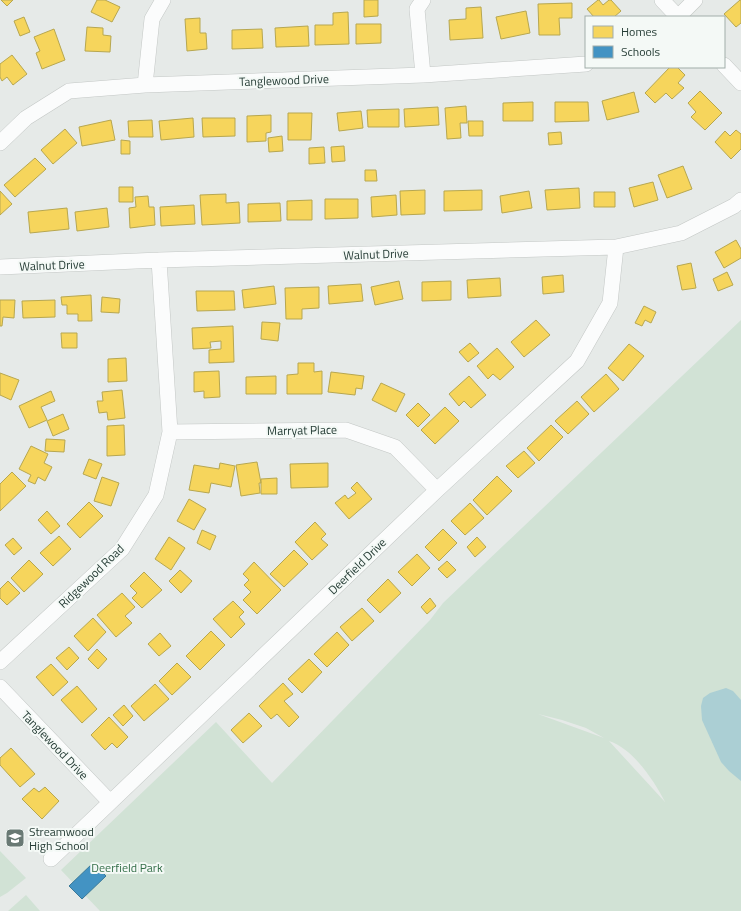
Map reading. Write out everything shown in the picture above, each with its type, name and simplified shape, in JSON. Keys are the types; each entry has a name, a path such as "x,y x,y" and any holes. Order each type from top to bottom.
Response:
{"street":[{"path":"145,85 152,19 163,0"},
{"path":"423,0 417,9 423,75"},
{"path":"662,0 677,16"},
{"path":"679,16 695,0"},
{"name":"Tanglewood Drive","path":"0,143 26,118 69,91 145,85 423,75 585,64"},
{"path":"725,66 741,83"},
{"name":"Walnut Drive","path":"0,267 158,260 616,247 681,233 734,206 741,200"},
{"name":"Deerfield Drive","path":"51,859 437,490 577,361 610,303 616,247"},
{"name":"Ridgewood Road","path":"0,662 122,549 156,495 170,432 158,260"},
{"name":"Marryat Place","path":"170,432 346,430 395,447 437,490"},
{"name":"Tanglewood Drive","path":"0,687 110,802"}],"green space":[{"name":"Deerfield Park","path":"741,320 741,911 100,911 61,870 216,722 272,783 430,620 443,603","holes":["538,714 586,728 604,738","609,741 626,750 642,766 655,784 665,802"]},
{"path":"0,851 26,878 0,897"},
{"path":"26,895 40,911 8,911"}],"water":[{"path":"726,688 733,691 741,700 741,781 721,762 702,720 701,706 703,698 710,693"}],"building: Homes":[{"path":"1,0 13,0 7,6"},
{"path":"97,0 105,0 120,7 112,22 91,12"},
{"path":"364,0 378,0 378,16 364,17"},
{"path":"598,0 603,5 611,0 621,11 615,16 593,16 587,9"},
{"path":"740,0 741,23 736,27 724,14"},
{"path":"572,3 572,18 559,18 560,35 539,35 538,4"},
{"path":"481,7 483,38 450,40 449,20 466,19 466,8"},
{"path":"526,11 530,33 501,39 496,17"},
{"path":"348,12 349,44 315,45 315,25 333,25 333,13"},
{"path":"24,17 30,32 20,36 14,21"},
{"path":"200,18 200,33 206,33 207,49 187,51 185,19"},
{"path":"356,24 381,24 381,43 356,44"},
{"path":"308,26 309,46 276,47 275,28"},
{"path":"87,27 103,28 103,35 111,36 110,52 85,51"},
{"path":"54,29 65,60 42,69 36,53 40,51 34,37"},
{"path":"262,29 263,48 232,49 232,30"},
{"path":"12,55 27,74 13,85 7,77 2,81 0,77 0,64"},
{"path":"669,68 678,68 685,75 678,83 684,88 672,99 666,93 655,103 645,93"},
{"path":"700,91 722,113 705,130 691,117 696,112 688,103"},
{"path":"634,92 639,112 607,120 602,101"},
{"path":"533,102 533,121 503,121 503,103"},
{"path":"555,102 588,102 589,121 555,122"},
{"path":"466,106 467,123 460,123 461,138 447,139 445,108"},
{"path":"438,107 439,125 405,127 404,109"},
{"path":"399,109 399,127 368,127 367,110"},
{"path":"361,111 363,128 339,131 337,113"},
{"path":"288,113 312,113 311,140 288,140"},
{"path":"271,115 271,132 266,133 266,141 247,142 247,116"},
{"path":"193,118 194,137 161,140 159,121"},
{"path":"202,118 235,118 235,136 203,137"},
{"path":"111,120 115,140 82,146 79,127"},
{"path":"152,120 153,137 129,137 128,121"},
{"path":"468,121 483,121 483,136 469,136"},
{"path":"65,129 77,143 53,164 41,150"},
{"path":"736,130 741,134 741,149 731,159 715,142 725,131 730,136"},
{"path":"561,132 562,144 549,145 548,133"},
{"path":"282,136 283,151 269,152 268,138"},
{"path":"121,140 130,141 130,154 121,154"},
{"path":"344,146 345,161 332,162 331,147"},
{"path":"324,147 325,163 309,164 309,148"},
{"path":"35,158 46,169 15,197 4,185"},
{"path":"683,166 692,189 667,198 658,175"},
{"path":"365,170 376,170 377,181 365,181"},
{"path":"653,182 658,200 634,207 629,188"},
{"path":"119,187 133,187 133,202 119,202"},
{"path":"579,188 580,208 547,210 545,190"},
{"path":"425,190 425,214 401,215 400,191"},
{"path":"482,190 482,210 444,211 444,191"},
{"path":"0,191 12,204 0,215"},
{"path":"529,191 532,208 502,213 500,196"},
{"path":"594,192 615,192 615,207 594,207"},
{"path":"226,194 226,203 239,202 240,223 202,225 200,195"},
{"path":"396,195 397,215 372,217 371,197"},
{"path":"148,196 149,207 154,207 155,225 130,228 129,208 136,207 135,197"},
{"path":"325,199 358,199 358,218 325,219"},
{"path":"312,200 312,220 287,220 287,201"},
{"path":"280,203 281,221 248,222 248,204"},
{"path":"194,205 195,224 161,226 160,207"},
{"path":"67,208 69,229 30,233 28,212"},
{"path":"107,208 109,227 77,231 75,212"},
{"path":"736,240 741,249 741,258 724,268 715,252"},
{"path":"691,263 696,288 682,290 677,266"},
{"path":"727,272 733,285 718,291 713,279"},
{"path":"563,275 564,292 543,294 542,277"},
{"path":"500,278 501,296 468,298 467,280"},
{"path":"399,281 403,299 375,305 371,287"},
{"path":"451,281 451,300 422,301 422,282"},
{"path":"361,284 363,301 329,304 328,286"},
{"path":"274,286 276,304 244,308 242,290"},
{"path":"319,287 319,308 302,309 302,319 286,319 285,288"},
{"path":"196,291 234,291 235,310 197,311"},
{"path":"91,295 92,321 78,321 78,314 67,314 67,305 62,305 61,297"},
{"path":"102,297 120,299 119,313 101,312"},
{"path":"0,300 15,300 14,318 3,317 2,326 0,326"},
{"path":"55,300 55,317 23,318 22,301"},
{"path":"644,306 656,312 651,323 645,320 642,326 635,323"},
{"path":"536,320 550,335 524,357 511,342"},
{"path":"262,322 280,323 278,341 261,339"},
{"path":"233,326 234,362 209,363 209,350 221,349 221,341 210,342 211,348 193,349 192,328"},
{"path":"61,333 77,333 77,348 62,348"},
{"path":"470,343 479,353 468,362 459,352"},
{"path":"629,344 644,356 623,381 608,368"},
{"path":"497,348 514,367 500,380 493,374 488,379 477,366"},
{"path":"126,358 127,381 108,382 108,359"},
{"path":"298,363 314,363 314,372 322,371 322,394 287,394 287,375 298,374"},
{"path":"219,371 220,397 204,398 204,391 194,392 194,372"},
{"path":"331,372 364,376 362,389 356,388 355,395 328,392"},
{"path":"0,373 19,380 11,400 0,395"},
{"path":"606,374 619,389 594,412 581,397"},
{"path":"276,376 276,394 246,394 246,377"},
{"path":"469,376 486,395 471,408 464,401 459,406 449,394"},
{"path":"381,383 405,394 396,412 372,400"},
{"path":"122,390 125,418 108,420 107,412 99,413 97,401 103,401 102,392"},
{"path":"51,391 55,401 41,407 47,420 29,428 19,406"},
{"path":"577,401 589,414 568,434 555,421"},
{"path":"418,403 430,415 418,427 406,415"},
{"path":"445,407 459,421 435,444 421,430"},
{"path":"63,414 69,429 53,436 47,421"},
{"path":"124,425 125,455 107,456 107,426"},
{"path":"551,425 563,437 539,461 527,448"},
{"path":"46,439 65,440 64,452 45,451"},
{"path":"31,446 48,454 44,463 52,467 45,481 38,477 35,484 28,481 31,475 19,469"},
{"path":"524,451 535,463 518,478 506,466"},
{"path":"89,459 102,464 96,479 83,474"},
{"path":"257,462 261,483 259,483 260,493 241,496 236,465"},
{"path":"220,463 235,466 231,487 211,483 209,493 189,490 194,465 219,469"},
{"path":"328,463 328,487 291,488 290,464"},
{"path":"12,472 26,486 0,511 0,484"},
{"path":"497,476 512,491 487,515 473,500"},
{"path":"102,477 119,483 111,506 94,501"},
{"path":"277,478 277,494 261,494 261,479"},
{"path":"357,482 372,499 349,519 335,503 345,495 348,499 356,493 351,488"},
{"path":"189,499 206,509 194,530 177,521"},
{"path":"89,502 103,516 80,538 67,524"},
{"path":"470,503 484,518 465,535 451,521"},
{"path":"47,511 60,526 51,534 38,520"},
{"path":"315,522 326,534 321,539 328,545 312,560 295,542"},
{"path":"443,529 457,543 439,561 425,547"},
{"path":"202,530 216,536 210,550 197,543"},
{"path":"59,536 71,549 53,566 40,553"},
{"path":"169,537 185,548 171,570 155,559"},
{"path":"477,537 486,547 475,557 467,547"},
{"path":"13,538 22,548 14,555 5,545"},
{"path":"294,550 308,564 284,587 270,574"},
{"path":"417,554 430,568 412,586 398,572"},
{"path":"29,560 43,574 24,592 11,578"},
{"path":"447,561 456,570 447,578 438,569"},
{"path":"254,562 281,590 257,614 243,600 251,592 244,585 249,580 243,574"},
{"path":"180,570 192,581 181,593 169,581"},
{"path":"144,572 162,590 142,608 132,598 137,593 130,586"},
{"path":"388,579 401,593 380,613 367,600"},
{"path":"8,581 20,593 7,605 0,598 0,589"},
{"path":"122,593 135,607 125,616 132,623 116,637 97,615"},
{"path":"430,598 436,606 427,614 421,607"},
{"path":"233,601 244,612 239,617 245,624 231,638 213,619"},
{"path":"362,608 374,621 352,641 340,627"},
{"path":"93,618 106,632 88,651 74,636"},
{"path":"211,631 225,645 200,670 186,656"},
{"path":"337,632 349,645 327,667 314,654"},
{"path":"160,633 171,646 159,656 148,644"},
{"path":"69,647 79,658 67,670 56,658"},
{"path":"97,649 107,659 98,669 88,659"},
{"path":"309,659 322,672 302,693 288,679"},
{"path":"177,663 191,677 172,695 159,681"},
{"path":"51,664 68,682 53,696 36,677"},
{"path":"283,683 293,694 284,701 299,717 289,727 277,714 271,719 259,706"},
{"path":"155,684 169,699 144,721 131,706"},
{"path":"77,686 97,709 82,723 61,700"},
{"path":"124,705 133,716 123,726 113,715"},
{"path":"249,713 262,726 243,743 231,730"},
{"path":"109,717 128,737 117,748 112,743 105,750 91,735"},
{"path":"11,748 35,774 20,787 0,765 0,758"},
{"path":"45,787 59,801 42,819 22,799 34,788 39,792"}],"building: Schools":[{"path":"93,863 106,876 82,899 69,886"}],"place":[{"name":"Streamwood High School","path":"15,838"}]}
